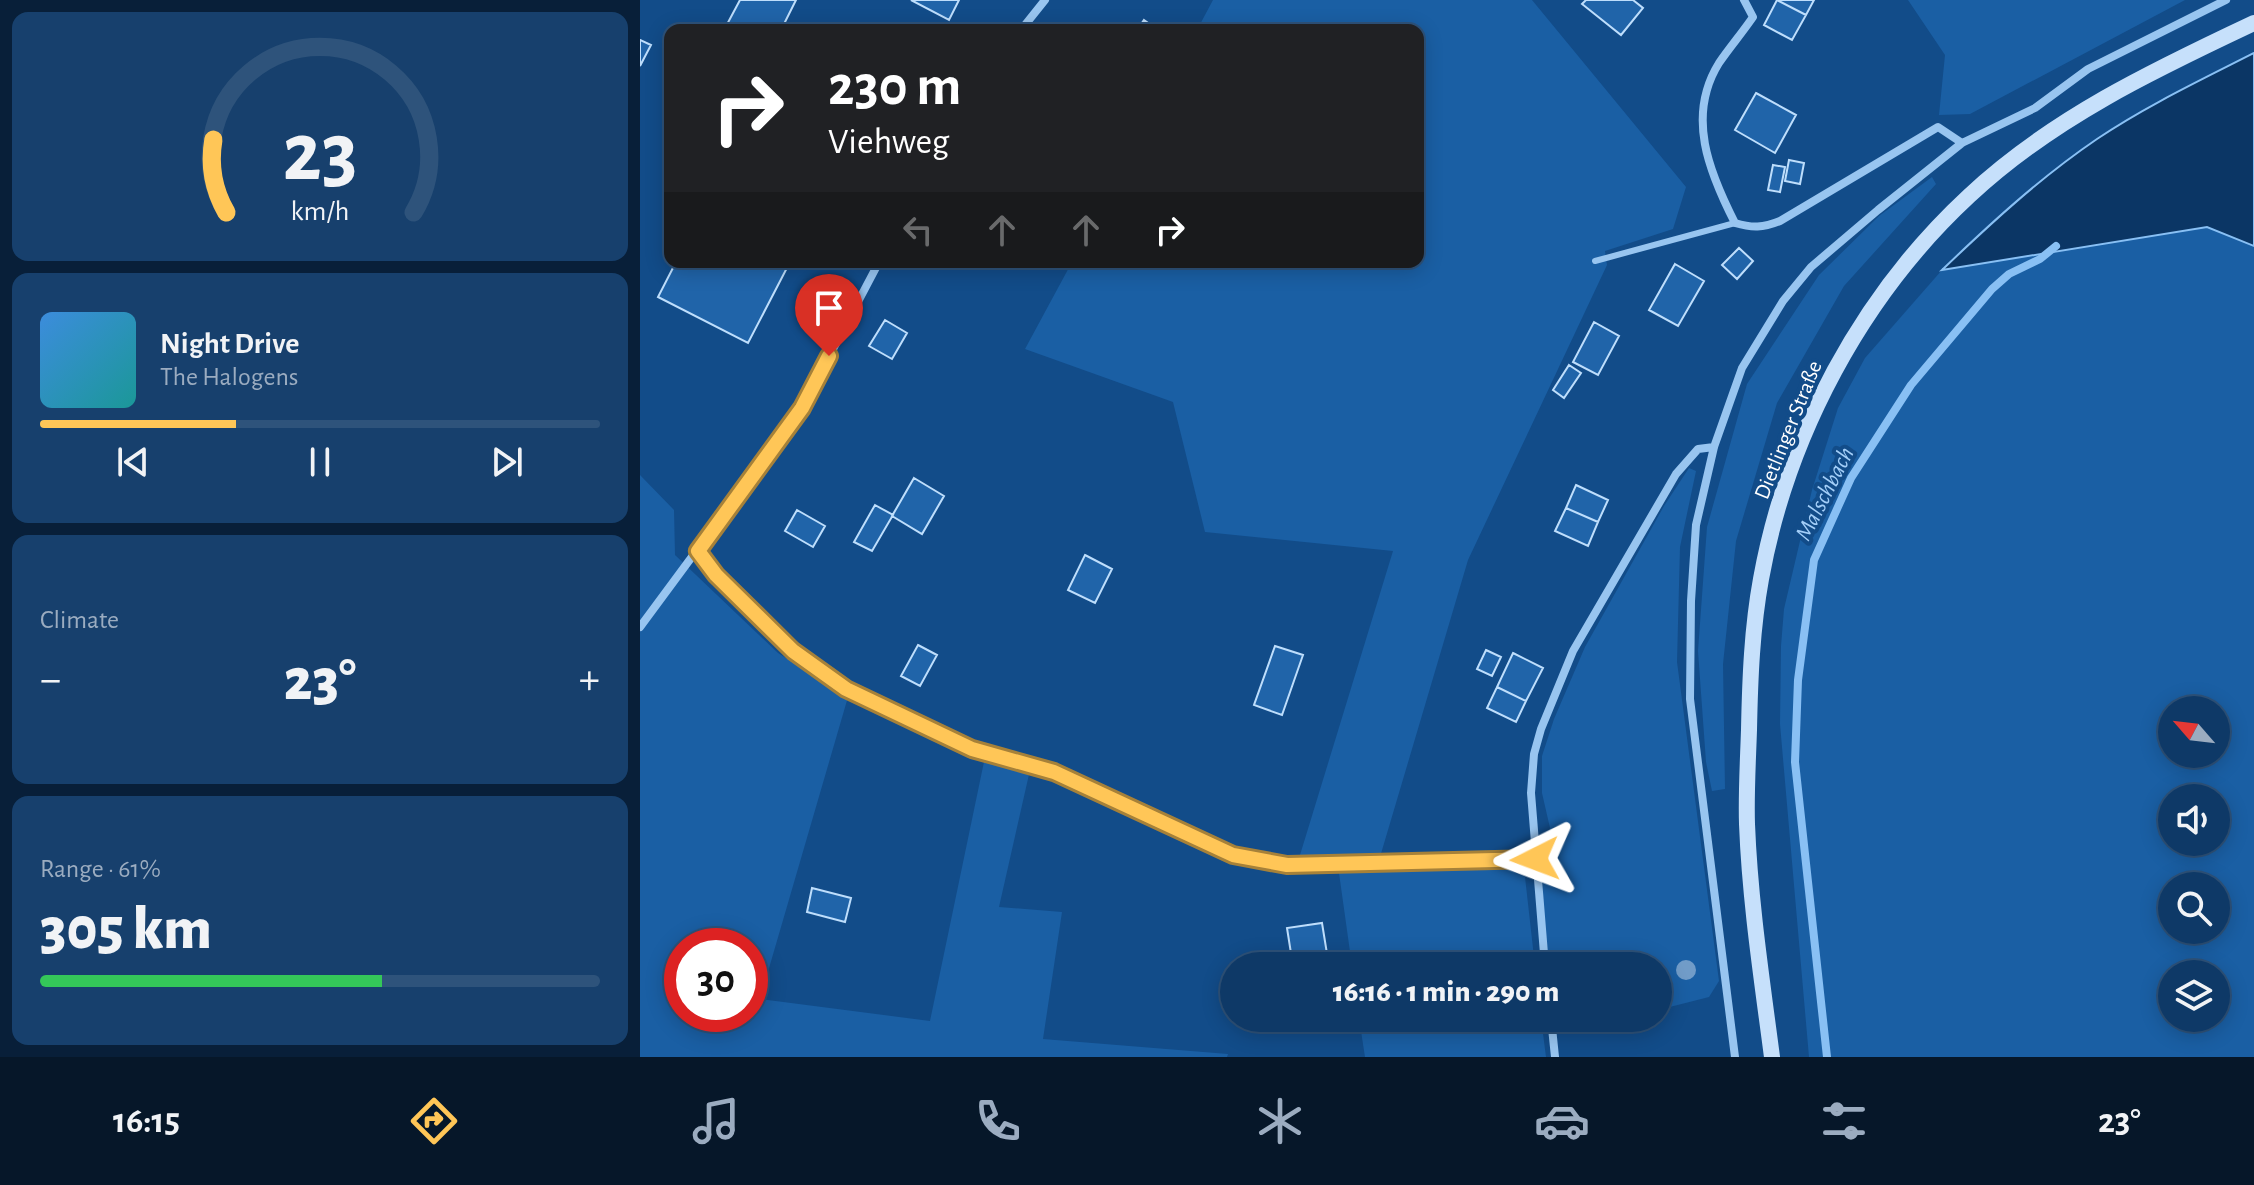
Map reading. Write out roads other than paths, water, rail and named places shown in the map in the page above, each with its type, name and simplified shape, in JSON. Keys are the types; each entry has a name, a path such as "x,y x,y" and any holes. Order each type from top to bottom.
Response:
{"main road":[{"name":"Dietlinger Straße","path":"1772,1057 1747,823 1751,656 1764,564 1778,508 1806,430 1839,361 1883,291 1927,238 1970,195 2060,125 2148,75 2254,23"}],"street":[{"path":"1026,24 1045,0"},
{"path":"1744,0 1753,17 1719,63 1703,102 1702,118 1702,134 1711,167 1735,223 1751,228 1766,227 1780,221 1938,127 1962,143"},
{"path":"1735,1057 1690,699 1690,628 1696,525 1714,447 1742,368 1766,325 1801,279 1869,217 1962,143 2035,108 2088,69 2226,0"},
{"path":"640,627 802,408 876,268"},
{"path":"1544,952 1531,793 1534,754 1541,729 1568,663 1676,474 1698,449 1714,447"},
{"path":"698,551 716,575 793,651 846,689 972,749 1054,772 1233,855 1287,865 1535,859"},
{"path":"1552,1032 1555,1057"}],"lane":[{"path":"1595,261 1735,223"}],"waterway":[{"name":"Malschbach","path":"1827,1057 1795,762 1798,680 1814,560 1851,478 1911,385 1992,289 2009,274 2040,259 2056,246"}]}
